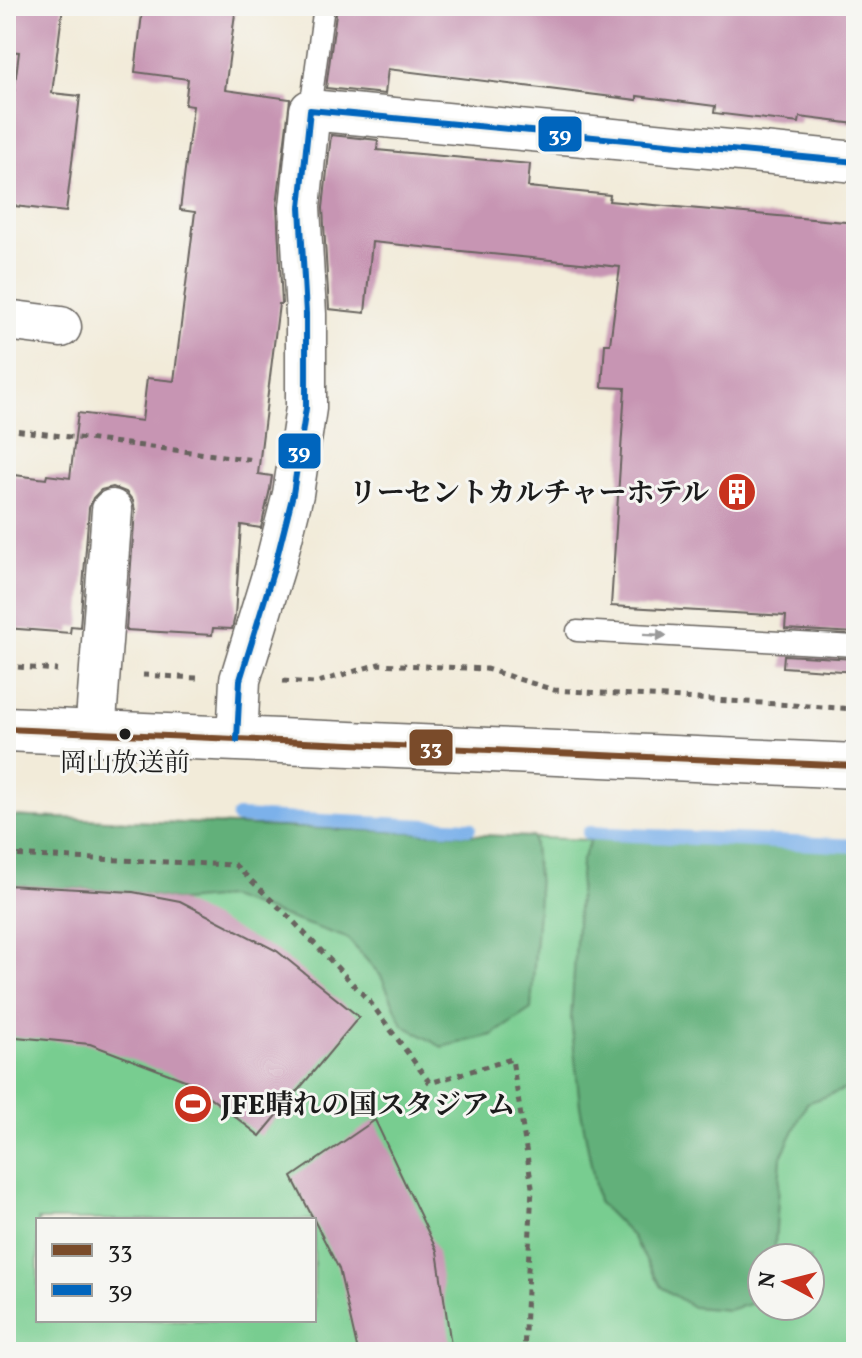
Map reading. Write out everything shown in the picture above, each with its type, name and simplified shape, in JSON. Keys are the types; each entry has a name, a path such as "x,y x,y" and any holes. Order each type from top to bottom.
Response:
{"highway":[{"path":"6,729 856,766"}],"street":[{"path":"237,740 240,680 293,494 306,408 306,314 300,207 310,110 856,162"},
{"path":"6,320 61,327"},
{"path":"95,734 112,510"}],"lane":[{"path":"310,110 324,6"},
{"path":"577,631 856,646"}],"path":[{"path":"6,429 297,465"},
{"path":"6,666 315,683 379,664 486,669 554,690 856,709"},
{"path":"6,855 235,865 370,1002 430,1083 512,1059 532,1187 524,1352"}],"green space":[{"path":"6,816 856,851 856,1352 6,1352"},
{"path":"6,816 533,837 539,895 531,1009 492,1035 442,1047 403,1025 381,976 347,938 228,897 180,901 133,892 6,885"},
{"path":"591,839 856,851 856,1080 849,1088 807,1103 781,1157 775,1242 746,1242 746,1305 728,1310 693,1307 661,1287 632,1236 598,1202 580,1106 571,1019 581,862"}],"building":[{"path":"6,6 63,6 52,93 80,96 66,212 6,205 6,156 19,52 6,51"},
{"path":"143,6 236,6 225,90 290,99 277,205 282,304 279,304 258,474 272,476 270,489 261,528 241,525 232,629 213,628 212,635 126,630 135,511 133,501 126,492 113,487 101,490 89,508 80,627 71,626 70,633 6,628 6,474 46,479 47,475 70,478 78,413 142,421 147,378 174,381 195,212 180,210 193,106 185,105 188,79 135,72"},
{"path":"337,6 856,6 856,124 800,117 799,123 714,113 715,106 637,96 637,100 388,69 385,94 326,88"},
{"path":"331,135 378,140 377,150 530,164 528,187 610,195 609,201 856,223 856,633 785,629 786,616 611,606 625,388 602,387 605,344 610,344 620,267 372,242 365,313 329,309 323,208"},
{"path":"784,655 856,659 856,672 783,667"},
{"path":"6,885 133,892 180,901 277,951 359,1017 260,1136 190,1082 90,1044 6,1036"},
{"path":"375,1120 437,1251 452,1352 358,1352 339,1269 316,1224 316,1218 313,1218 292,1177"}],"waterway":[{"path":"238,817 469,828"},
{"path":"589,833 856,846"}],"transit line":[{"name":"39","path":"237,740 240,680 293,494 306,408 306,314 300,207 310,110 856,162"},
{"name":"33","path":"6,729 856,766"}],"place":[{"name":"リーセントカルチャーホテル","path":"737,492"},
{"name":"岡山放送前","path":"125,734"},
{"name":"JFE晴れの国スタジアム","path":"193,1104"}]}
